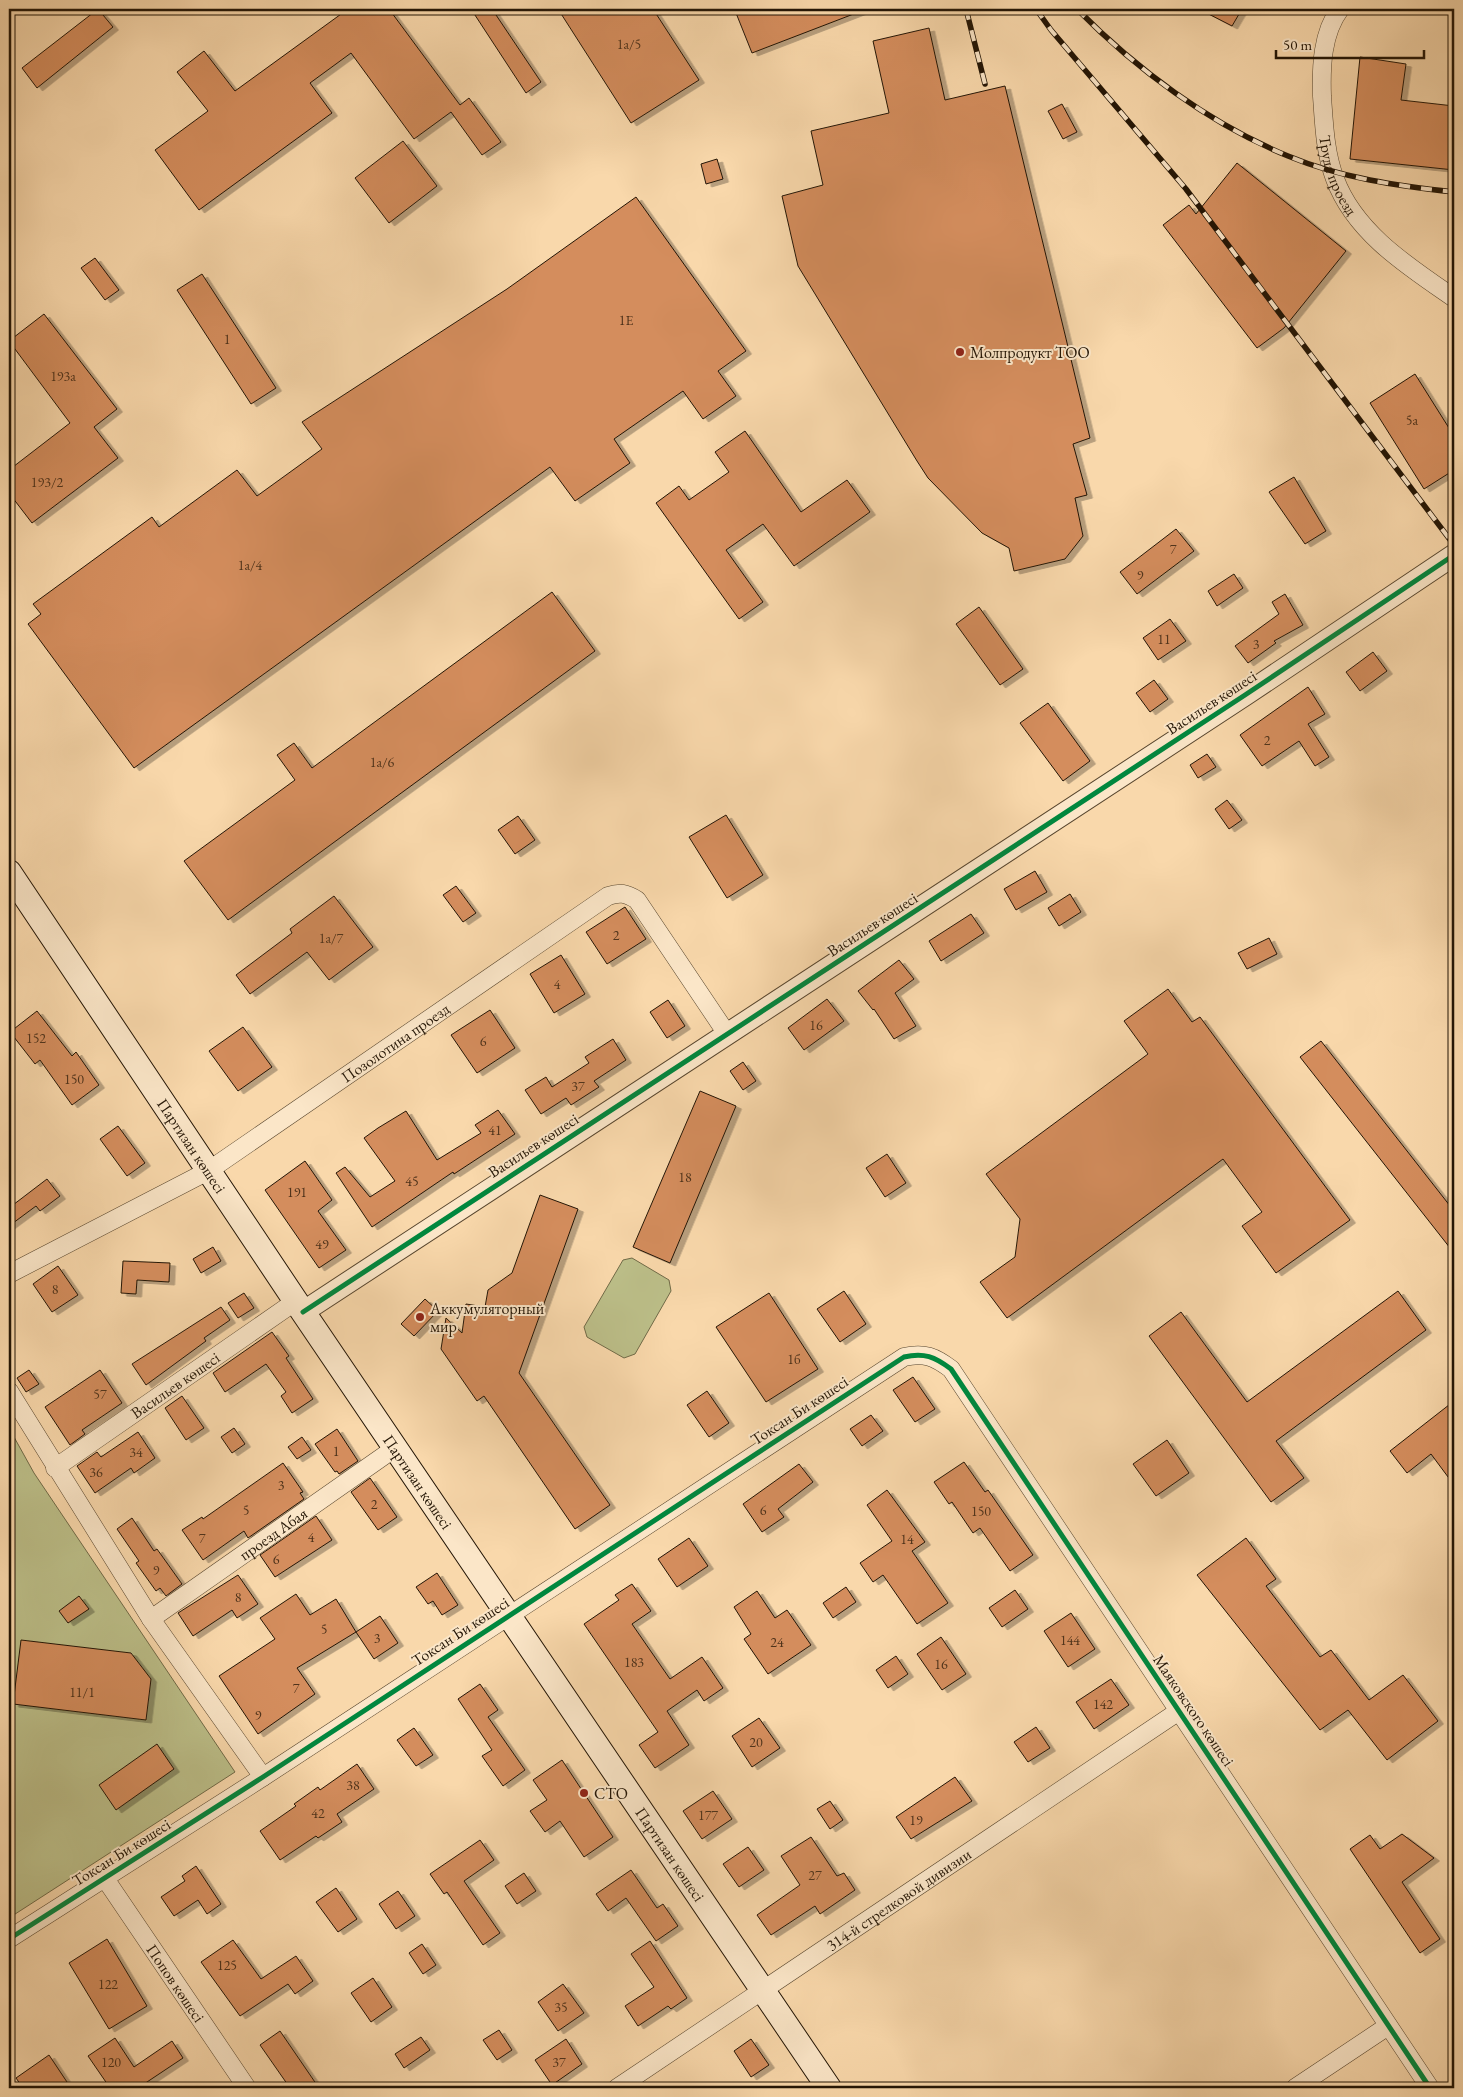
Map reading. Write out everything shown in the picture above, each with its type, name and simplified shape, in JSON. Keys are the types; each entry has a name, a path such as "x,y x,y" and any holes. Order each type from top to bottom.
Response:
{"main road":[{"name":"Партизан көшесі","path":"9,872 299,1306 829,2088"}],"street":[{"name":"Труда проезд","path":"1340,9 1332,19 1324,49 1322,80 1324,132 1335,180 1354,212 1376,238 1400,261 1454,298"},
{"name":"Васильев көшесі","path":"55,1468 299,1306 727,1034 1237,701 1454,555"},
{"name":"Позолотина проезд","path":"9,1274 208,1171 608,896 618,893 628,894 644,908 727,1034"},
{"name":"Токсан Би көшесі","path":"9,1939 263,1777 508,1614 904,1357 915,1354 928,1355"},
{"name":"Маяковского көшесі","path":"928,1355 951,1369 1430,2088"},
{"path":"9,1391 55,1468 151,1619 263,1777"},
{"name":"проезд Абая","path":"151,1619 395,1448"},
{"name":"314-й стрелковой дивизии","path":"617,2088 1179,1711"},
{"name":"Попов көшесі","path":"104,1877 247,2088"},
{"path":"1295,2088 1388,2026"}],"green space":[{"path":"632,1258 669,1280 671,1291 635,1354 624,1358 587,1337 584,1327 623,1260"},
{"path":"9,1428 34,1473 235,1772 9,1918"}],"building":[{"path":"98,9 113,27 37,88 22,68"},
{"path":"348,9 389,9 460,105 469,98 501,142 482,155 451,112 414,139 351,53 310,83 332,113 199,210 155,150 208,111 177,72 204,51 235,91"},
{"path":"471,9 492,9 541,82 526,93"},
{"path":"558,9 653,9 699,80 631,123"},
{"path":"746,9 864,10 752,53 736,13"},
{"path":"1199,9 1242,9 1232,26"},
{"name":"Молпродукт ТОО","path":"929,28 945,100 1005,86 1090,438 1073,444 1087,495 1075,498 1083,536 1065,559 1014,571 1009,548 982,533 928,478 917,461 798,266 782,196 823,185 811,131 889,113 873,41"},
{"path":"1360,57 1406,64 1401,100 1454,106 1454,170 1350,159"},
{"path":"1062,104 1077,132 1063,139 1048,111"},
{"path":"403,141 437,186 389,223 355,178"},
{"path":"717,159 723,179 706,184 701,164"},
{"path":"1237,163 1346,251 1284,328 1257,348 1163,225 1189,205 1196,214"},
{"path":"636,197 746,351 718,371 736,396 703,419 683,391 614,439 630,463 575,501 550,467 134,768 28,624 41,614 33,604 152,517 159,527 237,470 257,496 322,449 302,422 507,289"},
{"path":"95,258 119,290 105,300 81,268"},
{"path":"202,274 276,388 251,404 177,290"},
{"path":"44,314 117,409 94,427 118,458 32,523 9,493 9,470 70,423 9,341"},
{"path":"1415,374 1454,436 1454,470 1424,489 1370,403"},
{"path":"745,431 801,512 847,480 870,512 794,566 763,524 726,550 763,602 739,619 656,503 679,486 689,500 729,472 715,452"},
{"path":"1294,477 1326,531 1305,544 1269,492"},
{"path":"1176,529 1194,551 1137,594 1120,572"},
{"path":"1234,574 1243,588 1217,606 1208,591"},
{"path":"552,592 595,651 228,920 184,861 295,780 277,755 294,743 312,768"},
{"path":"1285,594 1303,625 1274,641 1276,643 1248,663 1235,646 1279,614 1272,602"},
{"path":"979,607 1023,669 1000,685 956,624"},
{"path":"1170,619 1186,641 1158,660 1143,638"},
{"path":"1373,652 1387,671 1360,691 1346,672"},
{"path":"1154,680 1168,699 1150,712 1136,693"},
{"path":"1308,687 1325,714 1308,724 1329,757 1315,766 1299,741 1262,766 1240,735"},
{"path":"1048,703 1090,761 1063,781 1020,723"},
{"path":"1207,754 1216,767 1198,778 1190,765"},
{"path":"1227,800 1242,820 1229,829 1215,809"},
{"path":"726,815 763,875 727,898 689,837"},
{"path":"518,816 535,840 515,854 498,830"},
{"path":"1035,871 1047,892 1016,910 1004,889"},
{"path":"456,886 476,913 463,922 443,895"},
{"path":"1070,894 1081,912 1059,926 1048,908"},
{"path":"334,896 373,947 329,980 307,952 250,994 236,975 292,933 290,929"},
{"path":"625,907 646,939 607,964 586,932"},
{"path":"971,914 984,933 941,961 929,941"},
{"path":"1269,938 1277,954 1247,969 1238,953"},
{"path":"561,955 585,994 554,1013 530,974"},
{"path":"899,960 914,979 895,993 916,1026 894,1039 874,1009 858,991"},
{"path":"1168,989 1192,1022 1200,1017 1350,1220 1276,1273 1242,1226 1262,1212 1223,1159 1007,1318 980,1282 1015,1257 1020,1219 986,1174 1148,1054 1124,1021"},
{"path":"827,999 844,1021 804,1050 788,1028"},
{"path":"668,1000 685,1026 667,1038 650,1012"},
{"path":"490,1010 515,1048 477,1073 451,1035"},
{"path":"37,1011 72,1056 76,1052 99,1085 72,1105 40,1060 35,1064 10,1032"},
{"path":"243,1027 272,1067 238,1091 209,1051"},
{"path":"613,1039 626,1060 594,1081 599,1087 571,1105 566,1098 541,1114 525,1090 546,1077 552,1087 589,1063 585,1057"},
{"path":"1321,1041 1454,1211 1454,1253 1300,1057"},
{"path":"743,1062 756,1081 743,1090 730,1071"},
{"path":"700,1091 736,1106 670,1263 633,1247"},
{"path":"498,1110 515,1134 454,1174 453,1172 372,1227 336,1173 345,1167 370,1197 395,1181 364,1138 378,1128 406,1111 437,1160 481,1133 475,1125"},
{"path":"118,1126 145,1163 127,1176 100,1139"},
{"path":"887,1154 906,1183 885,1197 866,1168"},
{"path":"305,1161 332,1200 318,1211 346,1250 319,1268 265,1190"},
{"path":"47,1179 60,1196 40,1211 36,1206 9,1226 9,1208"},
{"path":"540,1195 578,1209 519,1373 610,1505 575,1529 484,1396 477,1401 441,1349 446,1318 462,1333 466,1304 485,1307 488,1290 512,1273"},
{"path":"213,1247 221,1261 201,1273 193,1259"},
{"path":"123,1261 170,1263 169,1282 137,1280 136,1294 121,1293"},
{"path":"58,1266 78,1295 52,1312 33,1284"},
{"path":"844,1291 866,1324 840,1342 817,1309"},
{"path":"1398,1291 1426,1330 1276,1441 1304,1478 1271,1502 1149,1336 1181,1312 1247,1402"},
{"path":"244,1293 254,1308 238,1318 228,1303"},
{"path":"769,1293 818,1369 766,1402 716,1327"},
{"name":"Аккумуляторный мир","path":"425,1299 438,1311 414,1336 401,1324"},
{"path":"221,1307 230,1320 204,1338 206,1341 146,1385 132,1364"},
{"path":"272,1332 289,1356 286,1358 313,1399 292,1413 281,1396 286,1392 266,1364 225,1392 213,1373"},
{"path":"29,1370 39,1384 26,1392 17,1378"},
{"path":"100,1370 122,1403 82,1430 85,1434 70,1445 45,1407"},
{"path":"913,1377 935,1409 915,1422 893,1390"},
{"path":"707,1391 729,1423 709,1437 687,1405"},
{"path":"182,1396 204,1428 186,1440 165,1408"},
{"path":"1454,1401 1454,1485 1431,1454 1407,1473 1390,1451"},
{"path":"871,1415 883,1431 862,1446 850,1429"},
{"path":"234,1428 245,1444 232,1453 221,1437"},
{"path":"337,1429 358,1461 339,1474 337,1471 335,1472 315,1444"},
{"path":"138,1432 155,1458 134,1473 131,1468 95,1493 77,1466 97,1452 101,1457"},
{"path":"302,1437 311,1450 297,1459 288,1447"},
{"path":"1167,1440 1189,1473 1156,1496 1133,1464"},
{"path":"964,1462 985,1492 988,1490 1033,1555 1010,1571 980,1528 973,1533 952,1502 949,1504 934,1482"},
{"path":"283,1463 303,1492 300,1493 304,1499 248,1538 244,1531 203,1560 182,1530 202,1517 203,1519"},
{"path":"799,1464 813,1482 778,1509 784,1517 762,1532 743,1504"},
{"path":"370,1478 397,1517 378,1530 351,1492"},
{"path":"887,1490 925,1542 912,1551 948,1603 917,1624 883,1575 873,1582 860,1563 892,1541 867,1505"},
{"path":"316,1516 332,1540 275,1577 260,1555"},
{"path":"132,1518 154,1551 157,1549 182,1584 166,1596 160,1588 156,1591 136,1563 139,1561 117,1529"},
{"path":"689,1538 708,1566 677,1587 658,1559"},
{"path":"1246,1538 1276,1579 1266,1586 1320,1657 1331,1650 1369,1700 1403,1675 1438,1721 1387,1760 1348,1710 1320,1730 1197,1575"},
{"path":"437,1573 458,1605 442,1615 433,1601 428,1604 416,1587"},
{"path":"238,1575 258,1604 237,1618 232,1610 193,1636 178,1613"},
{"path":"632,1584 651,1611 632,1624 670,1679 702,1657 723,1688 704,1701 697,1690 667,1711 689,1745 655,1768 639,1745 658,1732 584,1624 619,1600 615,1595"},
{"path":"846,1587 856,1602 833,1618 823,1603"},
{"path":"1015,1590 1028,1609 1002,1627 989,1608"},
{"path":"757,1591 775,1618 787,1610 811,1645 768,1674 744,1639 751,1634 734,1607"},
{"path":"296,1594 310,1615 336,1599 356,1632 297,1668 315,1694 258,1734 219,1676 275,1639 260,1618"},
{"path":"79,1596 89,1609 68,1623 59,1611"},
{"path":"1071,1613 1095,1649 1068,1667 1044,1631"},
{"path":"380,1616 398,1643 374,1659 356,1632"},
{"path":"941,1637 966,1674 942,1690 917,1654"},
{"path":"21,1640 131,1653 151,1679 146,1720 13,1704"},
{"path":"896,1656 908,1674 888,1688 876,1670"},
{"path":"1111,1679 1129,1705 1094,1729 1076,1702"},
{"path":"480,1684 498,1710 488,1717 525,1770 503,1786 482,1756 492,1750 458,1699"},
{"path":"759,1718 780,1748 752,1767 732,1736"},
{"path":"1036,1727 1050,1748 1028,1762 1014,1742"},
{"path":"414,1728 433,1755 416,1766 397,1740"},
{"path":"157,1744 174,1769 116,1810 99,1785"},
{"path":"562,1760 613,1837 584,1857 560,1821 545,1832 530,1811 547,1800 533,1780"},
{"path":"357,1764 374,1789 337,1814 342,1822 318,1838 316,1836 280,1860 260,1831 296,1806 294,1804 318,1787 320,1790"},
{"path":"955,1777 972,1801 911,1839 896,1817"},
{"path":"713,1791 732,1819 702,1839 683,1811"},
{"path":"830,1801 843,1820 830,1829 817,1809"},
{"path":"1402,1834 1434,1858 1402,1882 1440,1939 1420,1953 1350,1849 1370,1835 1380,1849"},
{"path":"811,1837 837,1876 844,1873 855,1890 820,1914 815,1906 771,1935 757,1915 800,1885 781,1856"},
{"path":"480,1840 494,1860 464,1881 500,1933 483,1945 447,1892 444,1894 430,1874"},
{"path":"748,1847 764,1870 739,1887 723,1864"},
{"path":"196,1866 221,1904 207,1914 198,1900 174,1916 161,1897 185,1881 182,1876"},
{"path":"631,1870 657,1908 663,1904 678,1926 656,1941 626,1898 608,1911 596,1894"},
{"path":"524,1873 536,1891 517,1904 505,1886"},
{"path":"336,1888 357,1919 338,1932 316,1902"},
{"path":"398,1891 415,1916 396,1929 379,1904"},
{"path":"107,1939 147,2006 109,2029 69,1963"},
{"path":"233,1940 261,1979 296,1956 313,1981 295,1994 288,1984 240,2016 201,1962"},
{"path":"650,1941 687,1998 671,2009 668,2006 638,2026 625,2006 654,1987 631,1954"},
{"path":"422,1944 436,1965 423,1974 409,1953"},
{"path":"373,1978 392,2007 371,2022 351,1993"},
{"path":"563,1984 584,2013 558,2031 538,2002"},
{"path":"499,2030 512,2050 497,2060 483,2040"},
{"path":"280,2031 319,2088 290,2088 260,2045"},
{"path":"421,2037 430,2050 404,2068 395,2054"},
{"path":"115,2038 134,2067 172,2041 183,2058 138,2088 110,2088 88,2056"},
{"path":"566,2039 582,2064 552,2085 535,2060"},
{"path":"751,2039 769,2065 751,2077 734,2051"},
{"path":"49,2055 71,2088 23,2088 16,2078"}],"railway":[{"path":"966,9 985,84"},
{"path":"1036,9 1051,30 1186,189 1454,545"},
{"path":"1077,9 1124,53 1175,93 1230,128 1259,143 1308,164 1328,170 1391,184 1454,192"}],"cycle path":[{"path":"303,1312 1245,695 1454,555"},
{"path":"9,1939 263,1777 904,1357 923,1355 940,1361 951,1369 1430,2088"}],"place":[{"name":"Молпродукт ТОО","path":"960,352"},
{"name":"Аккумуляторный мир","path":"420,1317"},
{"name":"СТО","path":"584,1793"}]}
